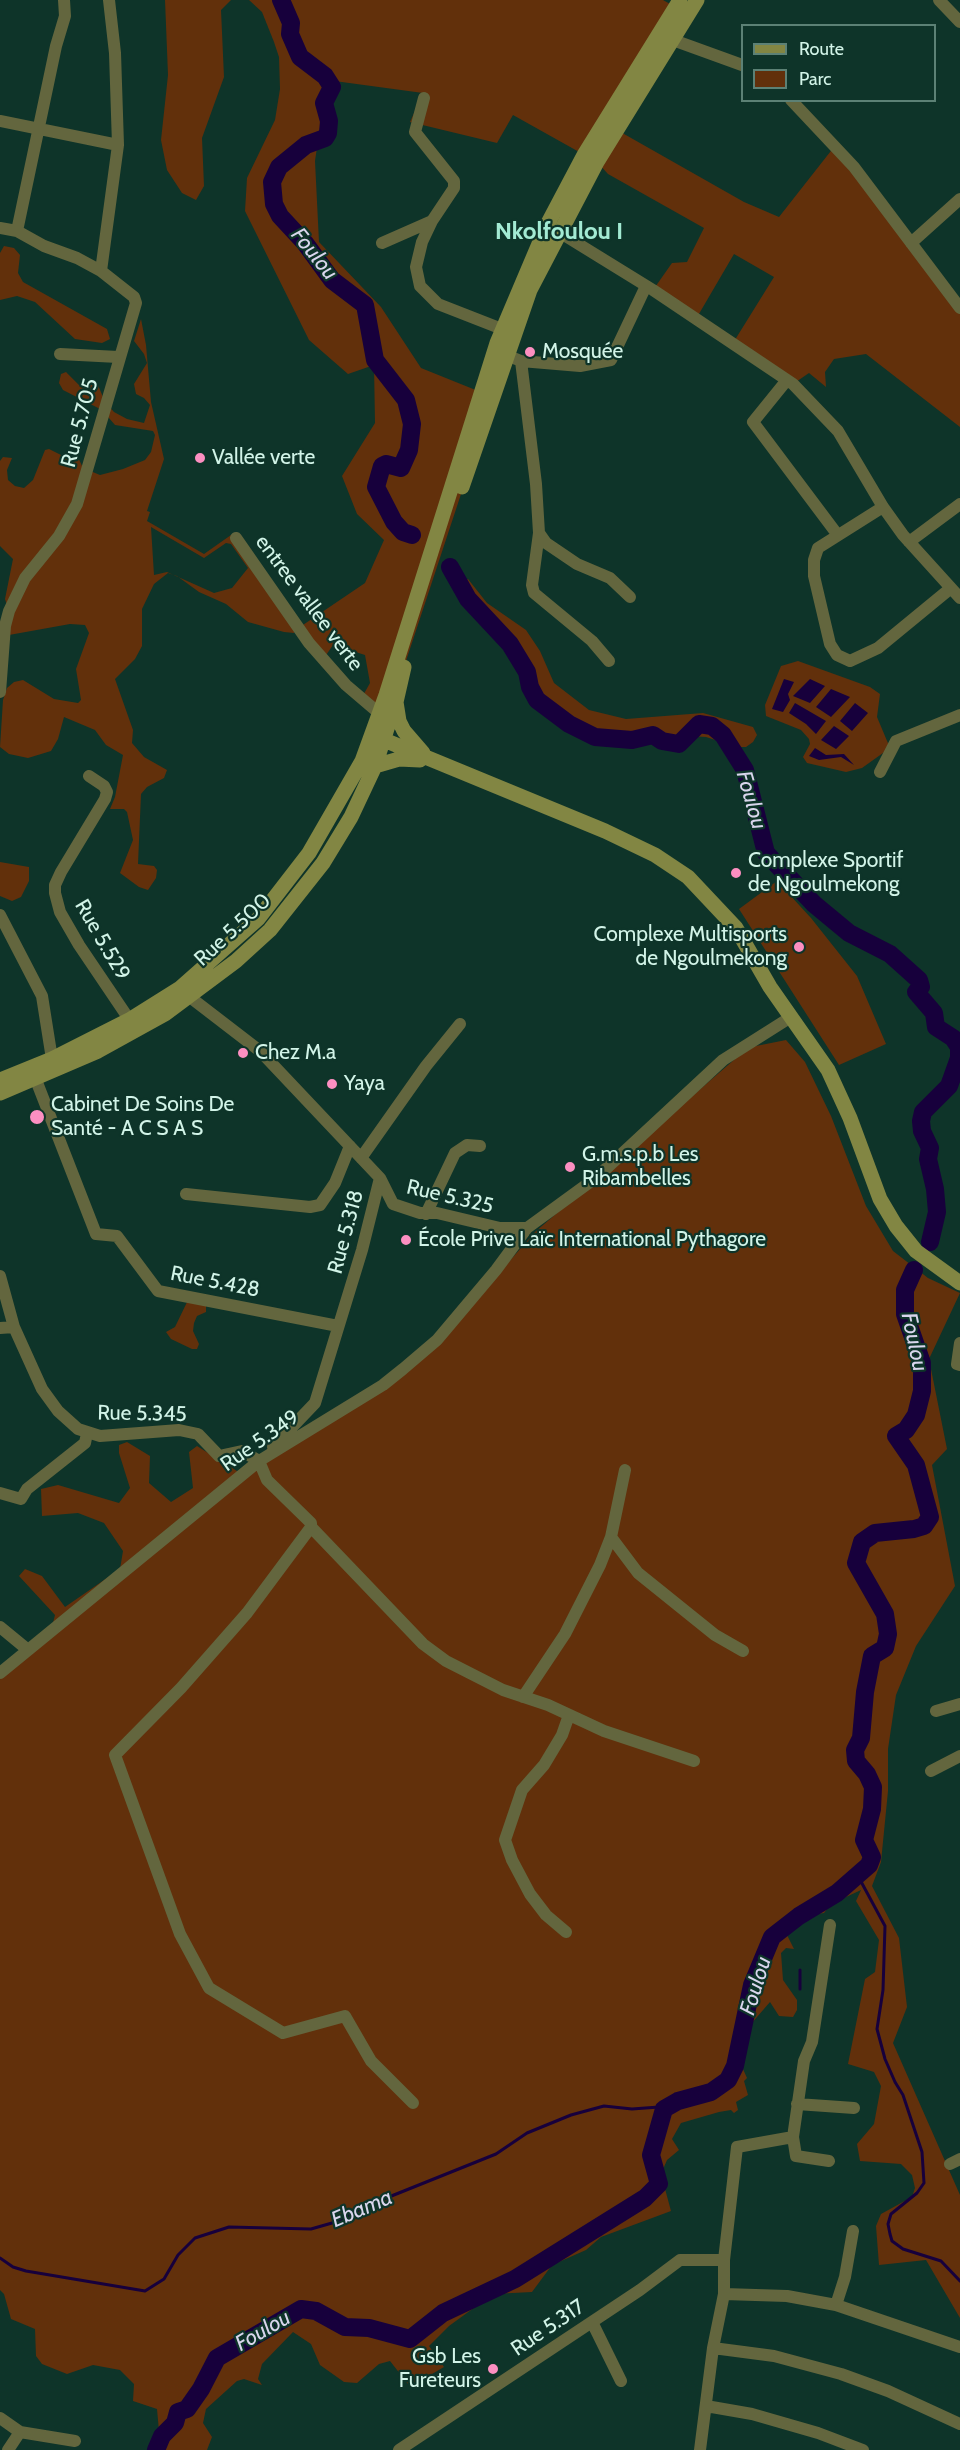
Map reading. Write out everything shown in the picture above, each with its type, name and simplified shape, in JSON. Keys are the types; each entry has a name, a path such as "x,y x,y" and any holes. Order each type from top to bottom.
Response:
{"main road":[{"path":"391,699 403,670 506,355 530,290 680,0"},
{"path":"432,761 404,731 391,699 502,329 547,225 585,155 639,80 673,40 697,0"},
{"name":"Rue 5.500","path":"0,1093 36,1080 133,1026 245,954 270,930 323,863 351,817 375,766 380,714 391,699"},
{"name":"Rue 5.500","path":"184,993 258,919 286,884 339,805 362,761 378,737 391,699"},
{"path":"378,737 605,831 654,855 688,878 736,928 791,1017 828,1070 850,1118 880,1199 916,1251 933,1266 960,1283"},
{"path":"375,766 399,759 432,761"},
{"name":"Rue 5.500","path":"0,1080 133,1026"}],"street":[{"path":"17,231 56,46 65,16 64,0"},
{"path":"101,271 118,145 115,53 109,0"},
{"path":"939,0 960,22"},
{"path":"673,40 741,65"},
{"path":"424,98 415,132 454,181 454,188 432,221 417,261 420,285 438,304 502,329"},
{"path":"793,102 854,167 960,308"},
{"path":"0,121 118,145"},
{"path":"910,243 960,199"},
{"path":"382,243 432,221"},
{"name":"Rue 5.705","path":"0,228 17,231 44,246 77,258 101,271 134,297 136,303 118,357 77,504 59,536 17,590 2,625 0,692"},
{"path":"559,232 646,285 787,380 838,431 883,507 909,542 960,598"},
{"path":"506,355 521,361 580,366 611,360 646,285"},
{"path":"60,354 118,357"},
{"path":"521,361 536,484 539,533 532,585 534,593 592,641 609,661"},
{"path":"787,380 753,422 837,534"},
{"path":"909,542 960,504"},
{"path":"883,507 818,548 814,560 814,576 830,644 844,659 850,661 878,648 951,588"},
{"path":"539,533 546,543 577,564 610,578 630,597"},
{"name":"entree vallee verte","path":"236,538 309,643 346,685 380,714"},
{"path":"880,772 896,741 960,715"},
{"name":"Rue 5.529","path":"89,776 104,786 107,792 105,800 61,872 55,893 60,912 79,945 133,1026"},
{"path":"0,915 42,996 52,1059"},
{"name":"Rue 5.318","path":"184,993 260,1051 380,1178 362,1250 315,1403 259,1461"},
{"name":"Rue 5.349","path":"0,1672 259,1461 383,1385 428,1348 496,1270 527,1228 597,1177 723,1060 791,1017"},
{"path":"361,1158 426,1066 460,1024"},
{"name":"Rue 5.428","path":"36,1080 96,1234 117,1236 158,1291 338,1326"},
{"path":"426,1214 454,1154 467,1145 480,1146"},
{"path":"186,1194 310,1207 320,1205 335,1183 350,1146"},
{"name":"Rue 5.325","path":"380,1178 393,1204 426,1214 436,1213 500,1228 527,1228"},
{"name":"Rue 5.345","path":"0,1276 14,1327 42,1389 58,1411 87,1433 100,1436 179,1430 198,1434 219,1456 242,1451 259,1461"},
{"path":"0,1328 14,1327"},
{"path":"960,1343 957,1364 960,1365"},
{"path":"0,1493 21,1499 27,1489 85,1443 87,1433"},
{"path":"259,1461 267,1480 311,1523 311,1527 423,1644 464,1671 503,1690 604,1731 694,1761"},
{"path":"523,1697 580,1607 611,1537 625,1470"},
{"path":"311,1527 247,1613 182,1688 115,1755 180,1934 209,1988 284,2033 345,2016 371,2061 413,2103"},
{"path":"611,1537 638,1573 715,1635 743,1651"},
{"path":"0,1628 28,1650"},
{"path":"936,1711 960,1704"},
{"path":"566,1932 546,1915 530,1894 512,1860 506,1840 522,1790 544,1765 562,1735 569,1715"},
{"path":"930,1771 960,1756"},
{"path":"829,2161 796,2156 793,2138 804,2061 812,2042 830,1926"},
{"path":"797,2104 854,2108"},
{"path":"700,2450 713,2348 723,2294 724,2260 737,2147 793,2138"},
{"path":"836,2306 845,2277 853,2231"},
{"name":"Rue 5.317","path":"399,2450 592,2322 680,2260 724,2260"},
{"path":"723,2294 787,2296 836,2306 960,2347"},
{"path":"592,2322 621,2381"},
{"path":"713,2348 774,2356 841,2374 888,2391 960,2424"},
{"path":"706,2406 752,2414 829,2436 863,2450"},
{"path":"0,2418 20,2432 75,2441"},
{"path":"8,2450 20,2432"}],"green space":[{"path":"165,0 231,0 221,10 224,77 202,138 204,186 196,200 182,193 167,170 161,140 168,75"},
{"path":"249,0 663,0 688,14 617,130 744,202 779,217 834,147 960,308 960,427 866,354 834,359 825,372 826,387 809,373 793,384 733,343 774,277 734,254 696,319 653,290 672,263 687,262 704,228 608,174 597,162 513,115 497,143 410,122 423,93 327,80 315,161 319,242 381,307 421,368 493,397 403,670 380,716 361,699 370,683 365,655 333,645 322,661 297,629 365,583 384,540 357,514 342,476 375,423 374,365 348,374 309,340 245,211 247,178 275,120 280,89 279,57 274,42 262,12"},
{"path":"4,246 14,248 20,255 18,273 23,282 107,329 110,339 102,343 75,339 35,302 17,296 0,300 0,253"},
{"path":"141,319 146,345 151,402 164,459 147,511 150,512 147,521 204,554 231,535 295,628 294,633 284,632 248,622 226,604 199,592 179,577 214,593 232,588 248,568 231,544 226,543 204,558 151,527 154,575 167,572 173,575 168,573 154,584 142,609 142,646 135,659 115,679 133,730 132,743 144,757 167,770 164,778 147,787 141,794 138,864 154,866 157,870 156,878 148,890 139,887 120,873 133,840 127,812 124,809 110,809 115,797 123,755 106,745 95,730 64,717 58,739 51,751 28,758 9,754 0,747 3,700 7,688 14,682 23,680 54,699 78,703 81,700 76,669 89,633 85,625 70,624 9,635 9,612 5,599 13,559 0,546 0,461 3,457 12,458 7,470 8,480 15,486 24,488 33,480 45,450 49,449 65,457 76,453 83,468 100,475 145,460 151,452 155,435 153,431 115,425 102,410 63,390 59,383 61,374 66,372 79,385 98,385 105,402 114,412 127,419 144,423 150,405 136,394 134,384 147,363 144,354 134,341"},
{"path":"468,579 487,603 526,630 540,651 554,683 589,710 626,719 703,713 753,727 757,735 746,747 738,747 706,737 690,736 625,748 601,744 570,733 544,714 531,687 507,653 460,598 456,591 458,583"},
{"path":"798,661 870,687 880,694 877,717 890,748 862,768 846,772 807,763 803,757 810,744 809,739 801,730 766,716 765,705 781,666"},
{"path":"0,862 29,867 29,881 21,897 12,901 0,896"},
{"name":"Complexe Multisports de Ngoulmekong","path":"777,881 811,918 857,976 886,1044 839,1065 739,909"},
{"path":"786,1040 805,1062 831,1116 866,1206 893,1251 928,1278 960,1293 929,1359 947,1449 932,1465 955,1586 916,1646 896,1695 888,1749 888,1791 881,1862 872,1886 899,1938 907,2007 893,2043 960,2195 960,2318 926,2260 879,2265 876,2226 881,2214 912,2197 915,2188 912,2175 901,2164 860,2161 857,2144 874,2124 881,2086 874,2072 848,2064 865,1979 875,1972 879,1940 856,1901 861,1890 831,1904 824,1913 810,1915 786,1933 794,1949 786,1948 781,1953 783,1980 797,2000 797,2010 793,2017 779,2016 770,2002 744,2032 743,2069 747,2078 744,2081 748,2095 736,2102 738,2110 734,2113 731,2110 719,2112 681,2123 672,2139 679,2150 667,2160 661,2174 671,2211 601,2237 586,2250 552,2265 532,2292 493,2294 449,2326 429,2346 444,2367 432,2374 419,2377 412,2385 408,2384 390,2361 379,2364 357,2383 344,2382 320,2365 311,2344 293,2332 262,2364 258,2379 262,2385 244,2379 237,2381 206,2409 203,2423 212,2437 207,2450 147,2450 159,2431 157,2409 133,2401 134,2384 120,2370 93,2365 67,2374 42,2364 36,2356 35,2329 11,2319 4,2294 0,2290 0,1675 53,1623 55,1615 19,1576 25,1569 42,1576 65,1607 120,1569 123,1551 104,1523 78,1513 42,1516 41,1489 58,1485 119,1503 130,1488 119,1453 119,1445 127,1442 150,1456 149,1483 171,1502 193,1488 189,1452 197,1446 237,1471 247,1473 442,1338 535,1232 742,1053 751,1047"},
{"path":"189,1298 206,1306 206,1312 197,1316 194,1323 193,1331 199,1344 197,1349 171,1339 166,1332 175,1327"}],"shaded area":[{"path":"784,679 794,682 788,694 790,700 783,712 772,709"},
{"path":"810,679 825,686 810,703 793,696"},
{"path":"831,689 850,697 831,717 816,707"},
{"path":"795,703 826,721 816,734 789,713"},
{"path":"855,703 868,713 852,731 840,721"},
{"path":"834,726 849,736 836,749 821,740"},
{"path":"815,748 826,755 844,754 854,765 841,757 819,760 809,756"}],"waterway":[{"name":"Foulou","path":"281,0 291,23 290,34 300,57 325,76 332,87 324,103 329,121 328,133 325,138 306,145 279,167 272,182 274,204 280,216 305,243 332,280 365,305 375,360 406,400 412,424 409,450 401,468 386,464 382,466 376,487 394,522 403,532 412,535"},
{"name":"Foulou","path":"450,567 468,599 510,644 527,672 530,687 537,700 569,724 595,737 632,740 653,735 662,741 679,744 699,724 712,726 723,735 745,770 766,853 814,904 849,933 890,954 919,980 921,987 916,992 934,1013 936,1027 953,1038 959,1047 959,1058 949,1086 923,1112 921,1121 922,1131 930,1148 928,1159 935,1189 937,1212 930,1242"},
{"name":"Foulou","path":"156,2450 162,2436 175,2423 178,2412 187,2409 201,2389 217,2358 301,2309 316,2311 345,2327 369,2328 410,2339 443,2313 515,2279 645,2198 659,2184 651,2155 664,2109 678,2101 711,2092 728,2080 735,2066 752,1985 772,1937 799,1916 837,1893 869,1865 872,1857 864,1840 872,1809 873,1787 867,1774 856,1761 855,1750 861,1738 865,1692 872,1656 885,1648 888,1634 885,1614 856,1563 862,1542 875,1533 914,1529 924,1526 930,1517 916,1465 896,1436 906,1430 916,1415 922,1391 922,1363 905,1314 905,1290 914,1270"},
{"path":"858,1876 885,1926 883,1990 877,2029 885,2059 903,2095 922,2152 924,2183 917,2193 891,2214 888,2224 890,2234 892,2241 903,2249 941,2261 960,2281"},
{"path":"800,1970 800,1989"},
{"name":"Ebama","path":"0,2258 13,2267 26,2271 145,2291 164,2279 178,2255 195,2238 229,2227 311,2229 339,2221 364,2207 496,2154 527,2133 571,2115 604,2106 664,2109"}],"place":[{"name":"Mosquée","path":"530,352"},
{"name":"Vallée verte","path":"200,458"},
{"name":"Complexe Sportif de Ngoulmekong","path":"736,873"},
{"name":"Complexe Multisports de Ngoulmekong","path":"799,947"},
{"name":"Chez M.a","path":"243,1053"},
{"name":"Yaya","path":"332,1084"},
{"name":"Cabinet De Soins De Santé - A C S A S","path":"37,1117"},
{"name":"G.m.s.p.b Les Ribambelles","path":"570,1167"},
{"name":"École Prive Laïc International Pythagore","path":"406,1240"},
{"name":"Gsb Les Fureteurs","path":"493,2369"}],"district":[{"name":"Nkolfoulou I","path":"559,232"}]}
